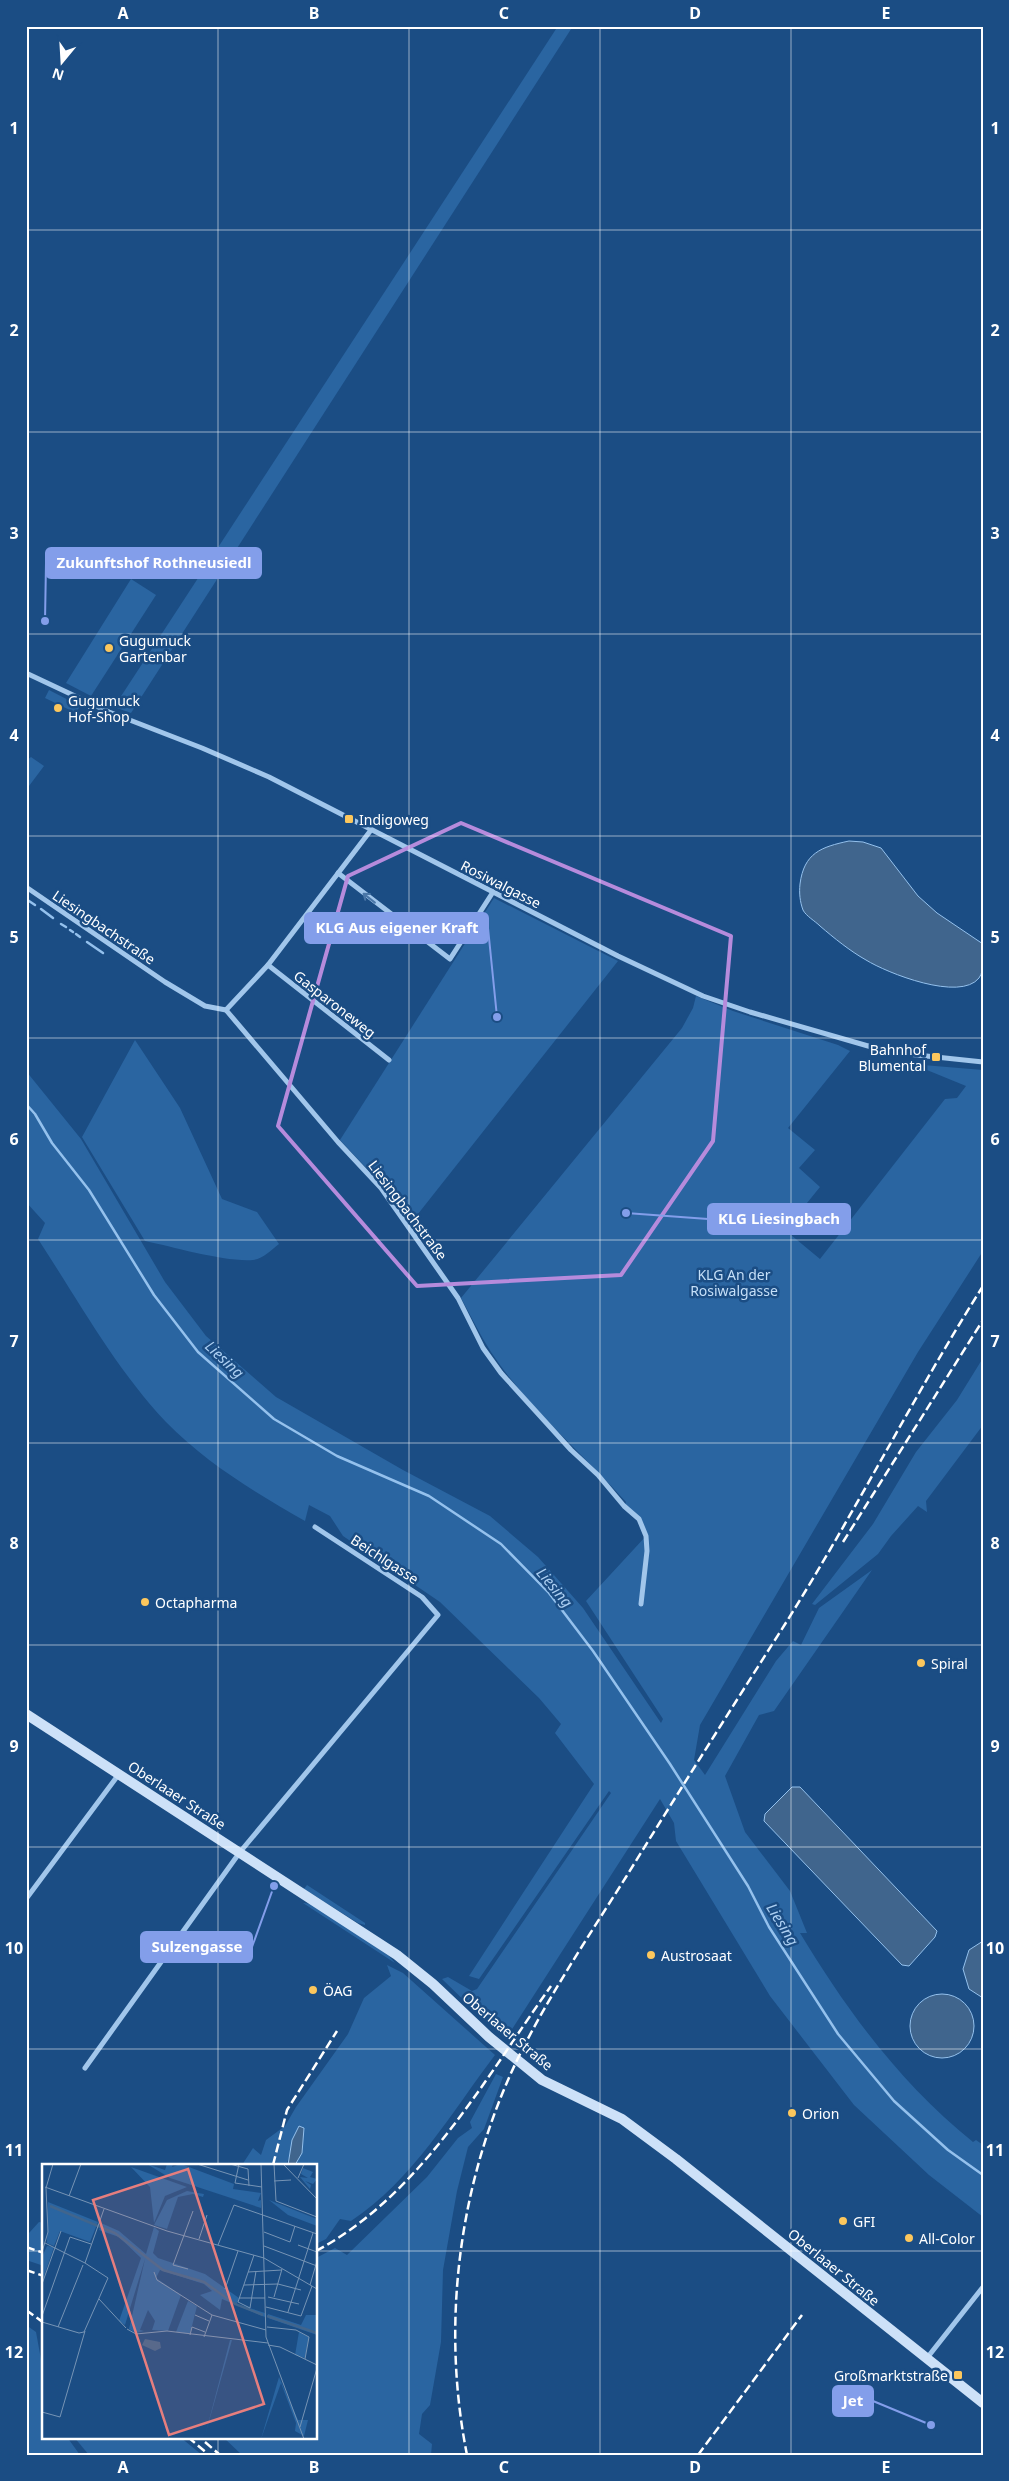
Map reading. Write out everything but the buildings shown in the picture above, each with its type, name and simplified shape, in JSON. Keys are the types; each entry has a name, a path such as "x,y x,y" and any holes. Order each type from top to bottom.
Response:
{"main road":[{"name":"Oberlaaer Straße","path":"26,1714 397,1955 433,1984 489,2037 542,2080 622,2120 676,2159 983,2403"}],"street":[{"name":"Rosiwalgasse","path":"26,673 109,712 228,758 637,965 703,996 889,1051 983,1062"},
{"path":"226,1010 268,965 372,830"},
{"path":"338,873 450,959 454,956 493,892"},
{"name":"Liesingbachstraße","path":"26,887 123,955 173,987 205,1006 226,1010 386,1195 458,1298 483,1348 501,1373 572,1450 598,1475 624,1506 639,1519 646,1536 648,1551 641,1604"},
{"name":"Gasparoneweg","path":"268,965 389,1060"},
{"name":"Beichlgasse","path":"240,1852 438,1615 422,1597 315,1527"},
{"path":"26,1899 119,1774"},
{"path":"85,2068 240,1852"},
{"path":"927,2359 983,2287"}],"highlighted area":[{"path":"461,823 731,936 713,1141 621,1275 417,1286 278,1126 348,876"}],"green space":[{"path":"558,26 573,26 131,713 114,707"},
{"path":"131,579 156,595 91,696 66,683"},
{"path":"49,690 80,706 76,713 45,698"},
{"path":"31,757 44,766 26,790 26,761"},
{"path":"494,898 618,961 414,1219 340,1140"},
{"name":"KLG An der Rosiwalgasse","path":"696,996 733,1011 838,1045 850,1051 788,1128 815,1150 799,1168 820,1187 785,1230 820,1259 945,1099 957,1098 966,1086 922,1068 923,1065 983,1070 983,1251 918,1352 700,1725 694,1760 705,1775 776,1661 793,1641 801,1645 819,1608 872,1570 774,1711 759,1715 725,1776 745,1832 790,1891 807,1933 800,1933 856,2018 922,2096 973,2142 976,2140 983,2145 983,2217 929,2175 854,2105 770,1996 676,1841 674,1823 660,1799 507,2037 477,2013 442,1979 448,1977 472,1991 477,1989 611,1793 609,1791 479,1979 469,1976 594,1784 555,1733 561,1724 539,1698 440,1602 343,1536 330,1516 309,1505 305,1521 250,1488 215,1464 181,1437 147,1401 130,1379 83,1309 38,1239 45,1223 26,1202 26,1071 81,1139 165,1282 206,1336 276,1397 403,1470 490,1516 538,1557 583,1608 661,1723 663,1719 586,1601 646,1536 639,1519 624,1506 626,1502 609,1483 521,1392 487,1346 461,1298 682,1028 693,1008"},
{"path":"135,1040 180,1108 222,1199 257,1212 279,1244 264,1256 253,1260 228,1259 145,1241 82,1137"},
{"path":"983,1358 983,1425 926,1501 927,1512 918,1506 891,1536 878,1554 815,1605 812,1604 873,1524 916,1452 957,1400"},
{"path":"307,1885 365,1923 365,1925 358,1923 304,1889"},
{"path":"303,1903 313,1904 389,1956 395,1963"},
{"path":"387,1965 403,1973 495,2055 412,2166 373,2204 351,2221 340,2219 326,2239 318,2243 318,2164 296,2164 302,2153 304,2128 288,2164 243,2164 253,2148 261,2155 266,2140 285,2126 296,2107 348,2034 364,1998 391,1976"},
{"path":"496,2074 503,2077 484,2129 468,2147 457,2191 443,2270 441,2342 430,2405 422,2414 419,2434 432,2444 431,2455 242,2455 224,2438 318,2438 318,2257 335,2248 347,2255 427,2177 458,2138 472,2128 470,2122"},
{"path":"39,2222 42,2223 42,2265 26,2260 26,2231 29,2233"},
{"path":"26,2325 36,2332 42,2365 42,2438 68,2438 80,2455 26,2455"},
{"path":"75,2438 181,2438 202,2455 89,2455"}],"shaded area":[{"path":"849,841 863,842 881,848 918,896 937,913 983,944 983,966 979,978 970,985 956,987 923,983 906,978 860,956 836,940 806,914 800,901 800,884 805,865 810,858 822,849"},
{"path":"792,1787 800,1787 937,1931 935,1937 909,1966 902,1965 764,1821 765,1814"},
{"path":"983,1941 983,1998 969,1989 963,1969 969,1950"},
{"path":"942,1994 954,1996 965,2003 972,2014 974,2026 972,2038 965,2049 954,2056 942,2058 930,2056 919,2049 912,2038 910,2026 912,2014 919,2003 930,1996"},
{"path":"299,2126 304,2128 302,2153 296,2164 288,2164 292,2140"}],"waterway":[{"path":"26,899 35,905"},
{"path":"41,909 53,918"},
{"path":"61,924 66,927"},
{"path":"76,934 80,937"},
{"path":"87,942 103,953"},
{"name":"Liesing","path":"26,1104 35,1114 52,1143 89,1190 154,1295 198,1352 274,1419 337,1456 429,1496 501,1544 549,1593 593,1651 670,1764 748,1886 769,1927 838,2034 894,2101 948,2150 983,2175"}],"railway":[{"path":"467,2455 459,2404 455,2352 456,2301 461,2249 470,2198 483,2148 500,2099 521,2052 558,1985 787,1621 983,1286"},
{"path":"843,1542 983,1320"},
{"path":"318,2250 353,2227 388,2199 419,2167 448,2133 475,2096 551,1986"},
{"path":"273,2164 287,2110 337,2031"},
{"path":"26,2247 42,2252"},
{"path":"26,2270 42,2275"},
{"path":"26,2310 42,2322"},
{"path":"698,2455 802,2315"},
{"path":"189,2438 209,2455"},
{"path":"205,2442 220,2455"}],"place":[{"name":"Zukunftshof Rothneusiedl","path":"45,621"},
{"name":"Gugumuck Gartenbar","path":"109,648"},
{"name":"Gugumuck Hof-Shop","path":"58,708"},
{"name":"Indigoweg","path":"349,819"},
{"name":"KLG Aus eigener Kraft","path":"497,1017"},
{"name":"Bahnhof Blumental","path":"936,1057"},
{"name":"KLG Liesingbach","path":"626,1213"},
{"name":"Octapharma","path":"145,1602"},
{"name":"Spiral","path":"921,1663"},
{"name":"Sulzengasse","path":"274,1886"},
{"name":"Austrosaat","path":"651,1955"},
{"name":"ÖAG","path":"313,1990"},
{"name":"Orion","path":"792,2113"},
{"name":"GFI","path":"843,2221"},
{"name":"All-Color","path":"909,2238"},
{"name":"Großmarktstraße","path":"958,2375"},
{"name":"Jet","path":"931,2425"}]}
